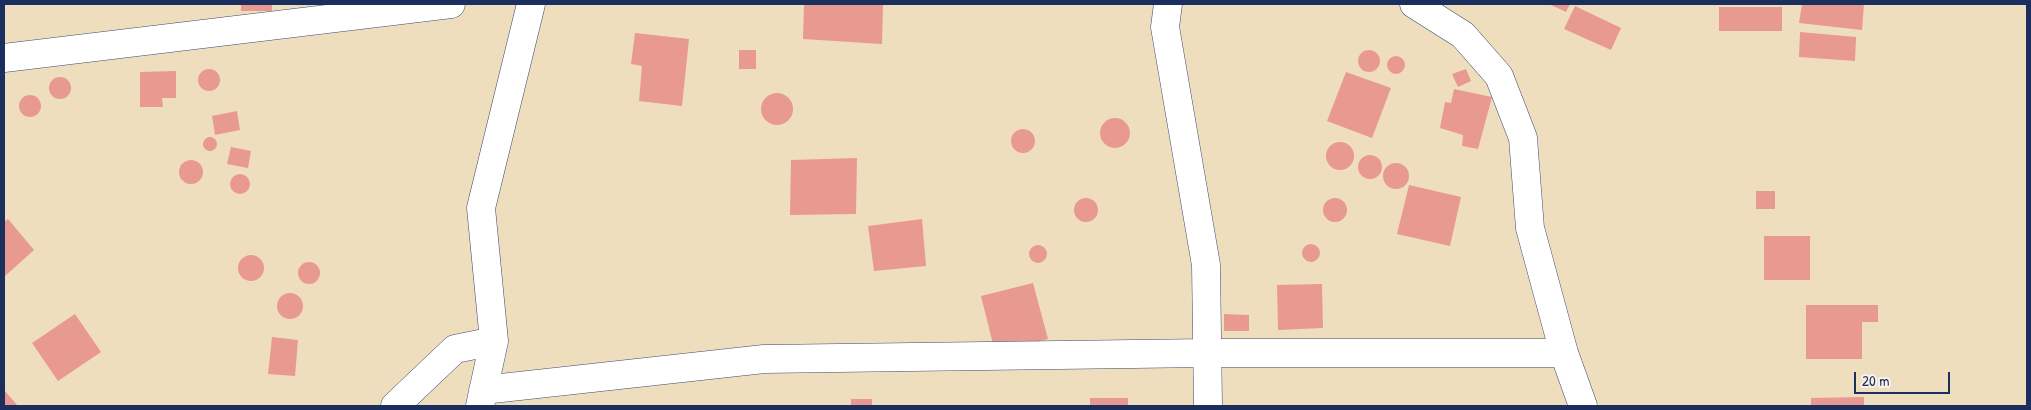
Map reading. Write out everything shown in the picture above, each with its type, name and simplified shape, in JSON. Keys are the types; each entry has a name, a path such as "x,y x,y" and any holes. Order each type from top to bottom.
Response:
{"street":[{"path":"4,58 452,4"},
{"path":"531,4 481,208 494,341 482,398 764,359 1207,353 1564,353"},
{"path":"1168,4 1165,26 1206,265 1208,406"},
{"path":"1414,4 1463,35 1499,76 1523,138 1530,228 1564,353 1583,406"},
{"path":"395,406 455,349 494,341"}],"building":[{"path":"241,4 272,4 272,11 241,11"},
{"path":"804,4 883,4 882,44 803,39"},
{"path":"1549,4 1570,4 1566,12"},
{"path":"1802,4 1864,4 1862,30 1799,23"},
{"path":"1575,6 1621,28 1611,50 1564,29"},
{"path":"1719,7 1782,7 1782,31 1719,31"},
{"path":"1800,32 1856,37 1855,61 1799,57"},
{"path":"635,33 689,39 682,106 639,101 642,66 631,64"},
{"path":"739,50 756,50 756,69 739,69"},
{"path":"1369,50 1377,53 1380,61 1377,69 1369,72 1361,69 1358,61 1361,53"},
{"path":"1392,56 1400,56 1405,61 1403,72 1392,74 1387,69 1387,61"},
{"path":"209,69 217,72 220,80 217,88 209,91 201,88 198,80 201,72"},
{"path":"1466,69 1471,81 1458,87 1452,74"},
{"path":"176,71 176,98 162,98 163,107 140,107 140,72"},
{"path":"1346,72 1391,88 1372,138 1327,121"},
{"path":"60,77 68,80 71,88 68,96 60,99 52,96 49,88 52,80"},
{"path":"1454,89 1492,97 1478,149 1462,146 1463,135 1440,128 1445,102 1451,103"},
{"path":"777,93 788,98 793,109 788,120 777,125 766,120 761,109 766,98"},
{"path":"30,95 38,98 41,106 38,114 30,117 22,114 19,106 22,98"},
{"path":"237,111 240,130 215,135 212,116"},
{"path":"1115,118 1121,119 1129,127 1129,139 1121,147 1115,148 1109,147 1101,139 1100,133 1101,127 1109,119"},
{"path":"1023,129 1028,130 1034,136 1034,146 1028,152 1023,153 1018,152 1012,146 1011,141 1012,136 1018,130"},
{"path":"210,137 215,139 217,144 215,149 210,151 205,149 203,144 205,139"},
{"path":"1340,142 1350,146 1354,156 1350,166 1340,170 1330,166 1326,156 1330,146"},
{"path":"231,147 251,151 248,168 227,164"},
{"path":"1370,155 1379,158 1382,167 1379,176 1370,179 1361,176 1358,167 1361,158"},
{"path":"857,158 856,214 790,215 791,160"},
{"path":"191,160 199,164 203,172 199,180 191,184 183,180 179,172 183,164"},
{"path":"1396,163 1405,167 1409,176 1405,185 1396,189 1387,185 1383,176 1387,167"},
{"path":"240,174 247,177 250,184 247,191 240,194 233,191 230,184 233,177"},
{"path":"1409,185 1461,197 1450,246 1397,234"},
{"path":"1756,191 1775,191 1775,209 1756,209"},
{"path":"1086,198 1094,202 1098,210 1094,218 1086,222 1078,218 1074,210 1078,202"},
{"path":"1335,198 1344,201 1347,210 1344,219 1335,222 1326,219 1323,210 1326,201"},
{"path":"8,219 34,250 4,277 4,222"},
{"path":"922,219 926,266 874,271 868,226"},
{"path":"1764,236 1810,236 1810,280 1764,280"},
{"path":"1311,244 1317,247 1320,253 1317,259 1311,262 1305,259 1302,253 1305,247"},
{"path":"1038,245 1044,248 1047,254 1044,260 1038,263 1032,260 1029,254 1032,248"},
{"path":"251,255 260,259 264,268 260,277 251,281 242,277 238,268 242,259"},
{"path":"309,262 317,265 320,273 317,281 309,284 301,281 298,273 301,265"},
{"path":"1033,283 1048,339 995,352 981,296"},
{"path":"1322,284 1323,328 1278,330 1277,285"},
{"path":"290,293 299,297 303,306 299,315 290,319 281,315 277,306 281,297"},
{"path":"1806,305 1878,305 1878,322 1862,322 1862,359 1806,359"},
{"path":"75,314 101,352 58,381 32,343"},
{"path":"1224,314 1249,315 1249,331 1224,331"},
{"path":"272,337 298,340 295,376 268,374"},
{"path":"4,390 18,406 4,406"},
{"path":"1864,397 1864,406 1811,406 1811,398"},
{"path":"1090,398 1128,398 1128,406 1090,406"},
{"path":"851,399 872,399 872,406 851,406"}]}
